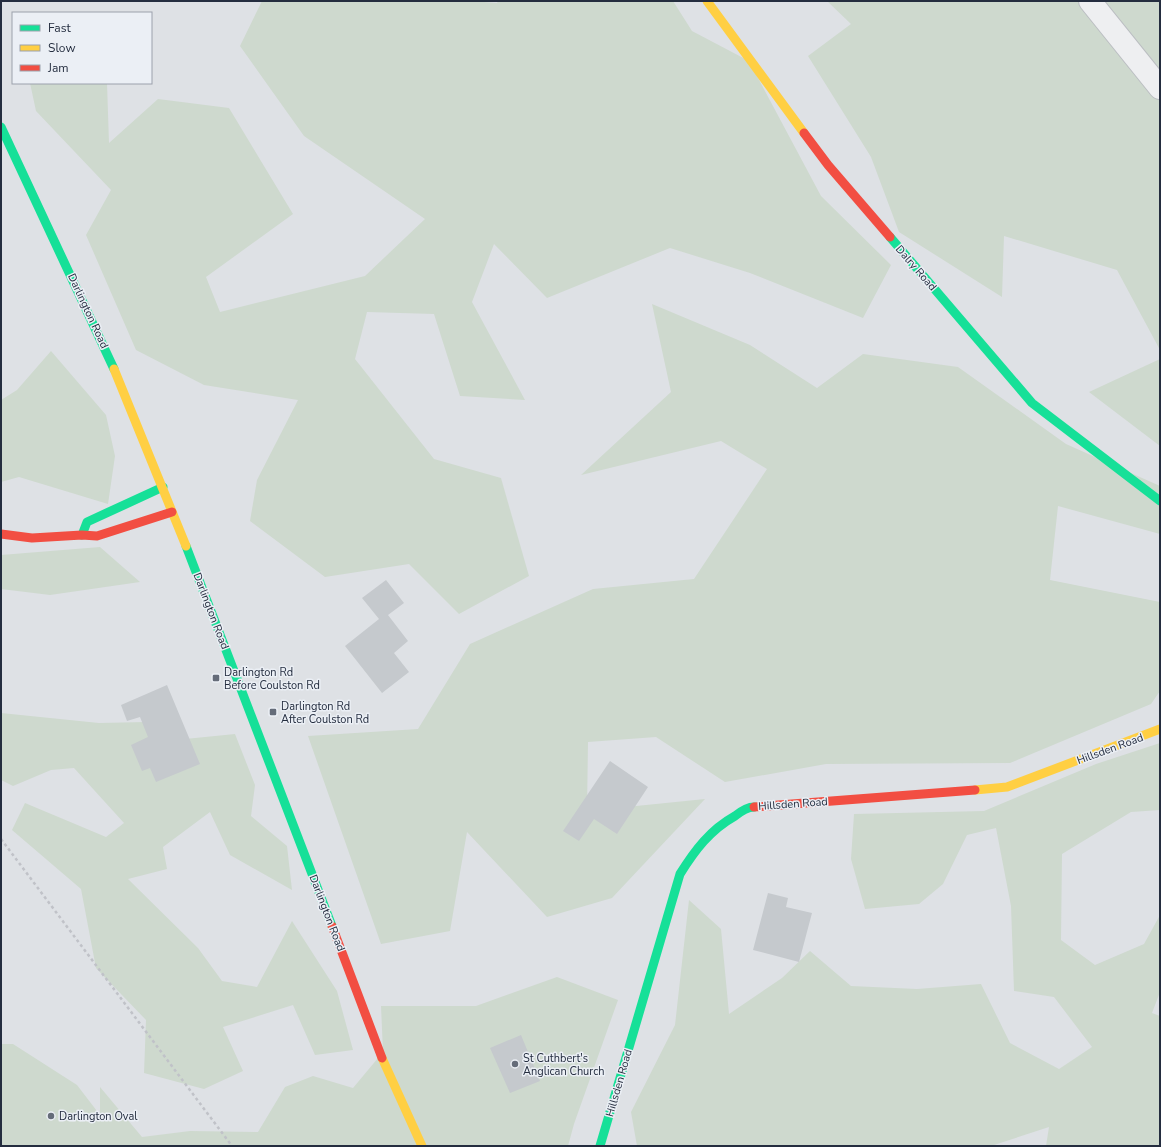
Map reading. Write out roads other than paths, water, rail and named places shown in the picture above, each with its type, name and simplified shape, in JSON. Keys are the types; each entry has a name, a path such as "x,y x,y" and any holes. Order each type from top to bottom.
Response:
{"street":[{"name":"Dalry Road","path":"707,1 828,165 1032,403 1160,501"},
{"path":"1090,1 1160,88"},
{"name":"Darlington Road","path":"1,127 112,364 163,487 381,1055 422,1146"},
{"path":"82,535 87,522 163,487"},
{"path":"1,534 32,538 82,535 97,536 172,512"},
{"name":"Hillsden Road","path":"600,1146 680,874 698,846 716,827 731,816 751,807 1007,787 1160,729"}],"place":[{"name":"Darlington Rd Before Coulston Rd","path":"216,678"},
{"name":"Darlington Rd After Coulston Rd","path":"273,712"},
{"name":"St Cuthbert's Anglican Church","path":"515,1064"},
{"name":"Darlington Oval","path":"51,1116"}]}
